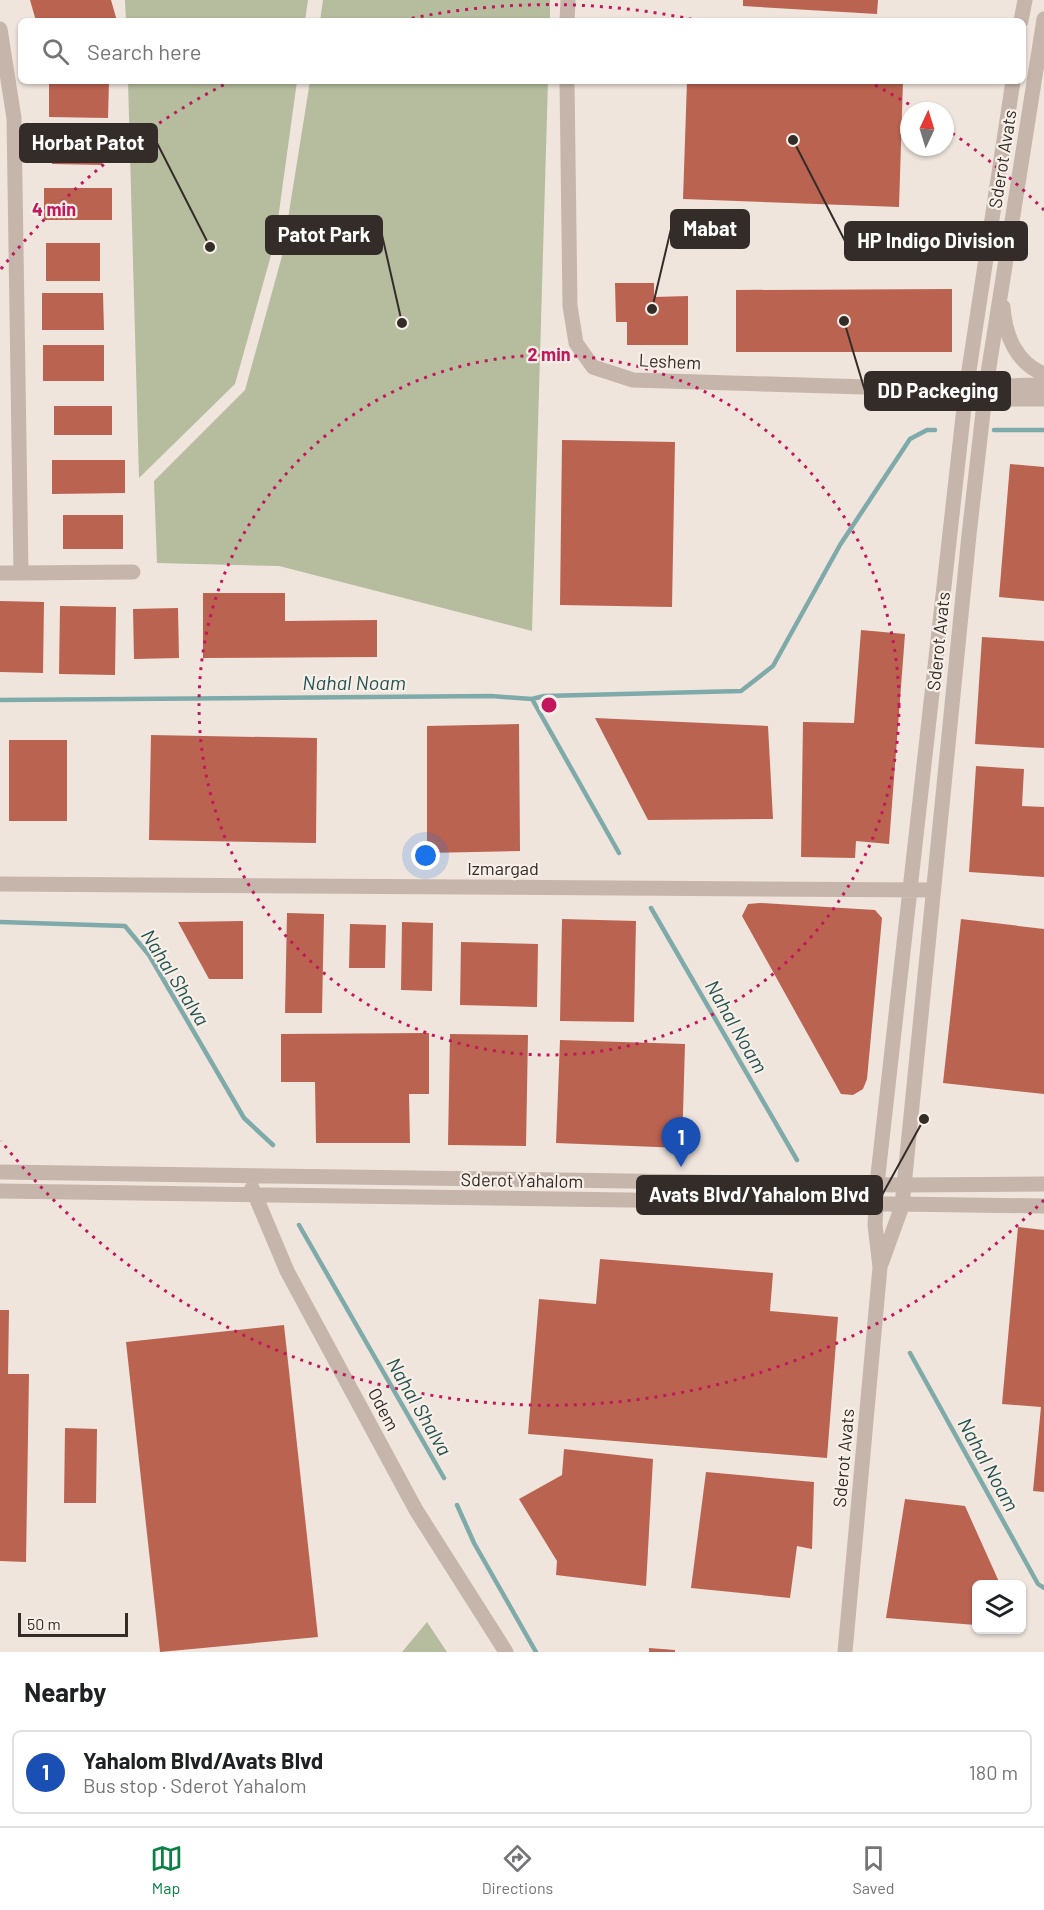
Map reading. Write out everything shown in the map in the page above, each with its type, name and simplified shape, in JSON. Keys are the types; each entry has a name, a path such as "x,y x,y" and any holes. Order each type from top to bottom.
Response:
{"street":[{"path":"567,18 568,0"},
{"path":"1021,18 1024,0"},
{"name":"Sderot Avats","path":"880,1267 902,1206 969,535 986,392 1044,19"},
{"path":"0,29 14,118 21,573"},
{"name":"Leshem","path":"567,84 570,306 576,343 593,367 633,380 966,390 1044,399"},
{"name":"Sderot Avats","path":"844,1652 880,1267 874,1206 966,390 1012,84"},
{"path":"1002,285 1004,318 1010,342 1022,359 1044,374"},
{"name":"Leshem","path":"986,392 1044,385"},
{"path":"0,573 133,572"},
{"name":"Izmargad","path":"0,884 933,890"},
{"name":"Sderot Yahalom","path":"0,1172 904,1185 1044,1184"},
{"name":"Odem","path":"247,1174 287,1271 416,1510 506,1652"},
{"name":"Sderot Yahalom","path":"0,1191 874,1206 1044,1206"}],"green space":[{"path":"125,0 308,0 305,18 126,18"},
{"path":"323,0 550,0 550,18 320,18"},
{"path":"128,84 297,84 275,241 235,384 139,478"},
{"path":"310,84 548,84 532,631 279,566 157,563 154,481 245,390 282,256"},
{"path":"427,1622 447,1652 402,1652"}],"building":[{"path":"30,0 111,0 116,18 35,18"},
{"path":"743,0 878,0 877,14 743,6"},
{"path":"49,84 109,84 108,118 49,117"},
{"path":"687,84 903,84 902,102 900,102 899,207 683,199"},
{"path":"53,131 102,132 102,165 52,164"},
{"path":"44,188 112,188 112,220 44,220"},
{"path":"46,243 100,243 100,281 46,281"},
{"path":"615,283 654,283 654,297 688,296 688,345 627,345 627,322 616,322"},
{"path":"952,289 952,352 736,352 736,290"},
{"path":"42,293 103,293 104,330 42,330"},
{"path":"43,345 104,345 104,381 43,381"},
{"path":"54,406 112,406 112,435 54,435"},
{"path":"562,440 675,442 672,607 560,605"},
{"path":"52,460 125,460 125,493 52,494"},
{"path":"1010,464 1044,467 1044,601 999,597"},
{"path":"63,515 123,515 123,549 63,549"},
{"path":"203,593 285,593 285,621 377,620 377,657 203,658"},
{"path":"0,601 44,602 43,673 0,672"},
{"path":"60,606 116,607 115,675 59,674"},
{"path":"178,608 179,658 134,659 133,609"},
{"path":"861,630 905,634 889,844 856,841 855,858 801,857 803,722 854,723"},
{"path":"982,637 1044,641 1044,748 975,744"},
{"path":"595,718 768,726 773,819 648,820"},
{"path":"519,724 520,851 427,853 427,726"},
{"path":"151,735 317,738 316,843 149,840"},
{"path":"9,740 67,740 67,821 9,821"},
{"path":"976,766 1024,769 1022,806 1044,807 1044,877 969,872"},
{"path":"748,904 875,910 882,918 867,1079 863,1089 853,1095 841,1094 742,916"},
{"path":"287,913 324,914 322,1013 285,1013"},
{"path":"562,919 636,921 634,1022 560,1021"},
{"path":"961,919 1044,929 1044,1094 943,1083"},
{"path":"243,921 243,979 209,979 178,922"},
{"path":"402,922 433,923 432,991 401,990"},
{"path":"350,924 386,925 385,968 349,968"},
{"path":"461,942 538,944 537,1007 460,1005"},
{"path":"429,1033 429,1094 409,1094 410,1143 316,1143 315,1082 281,1082 281,1034"},
{"path":"450,1034 528,1035 526,1146 448,1145"},
{"path":"560,1040 685,1044 682,1148 556,1143"},
{"path":"1018,1227 1044,1230 1044,1492 1033,1491 1041,1407 1002,1404"},
{"path":"600,1259 773,1273 770,1311 838,1317 827,1458 528,1434 539,1299 596,1304"},
{"path":"0,1310 9,1310 8,1374 29,1374 26,1562 0,1561"},
{"path":"284,1325 318,1637 160,1652 126,1342"},
{"path":"65,1428 97,1429 96,1503 64,1503"},
{"path":"564,1449 653,1459 646,1586 556,1575 557,1561 519,1499 562,1475"},
{"path":"706,1472 814,1482 812,1549 797,1546 790,1598 691,1588"},
{"path":"905,1499 965,1506 998,1580 972,1580 972,1625 886,1618"},
{"path":"649,1648 675,1650 675,1652 649,1652"}],"waterway":[{"path":"532,699 544,696 741,691 773,666 840,545 910,439 927,430 935,430"},
{"path":"994,430 1044,430"},
{"name":"Nahal Noam","path":"0,700 491,696 532,699 619,853"},
{"name":"Nahal Noam","path":"651,908 797,1160"},
{"name":"Nahal Shalva","path":"0,922 125,926 149,955 244,1118 273,1145"},
{"name":"Nahal Shalva","path":"299,1225 444,1478"},
{"name":"Nahal Noam","path":"910,1353 1038,1584 1044,1588"},
{"name":"Nahal Shalva","path":"457,1505 474,1543 536,1652"}],"place":[{"name":"HP Indigo Division","path":"793,140"},
{"name":"Horbat Patot","path":"210,247"},
{"name":"Mabat","path":"652,309"},
{"name":"DD Packeging","path":"844,321"},
{"name":"Patot Park","path":"402,323"},
{"name":"Avats Blvd/Yahalom Blvd","path":"924,1119"},
{"name":"Yahalom Blvd/Avats Blvd","path":"681,1167"}]}
